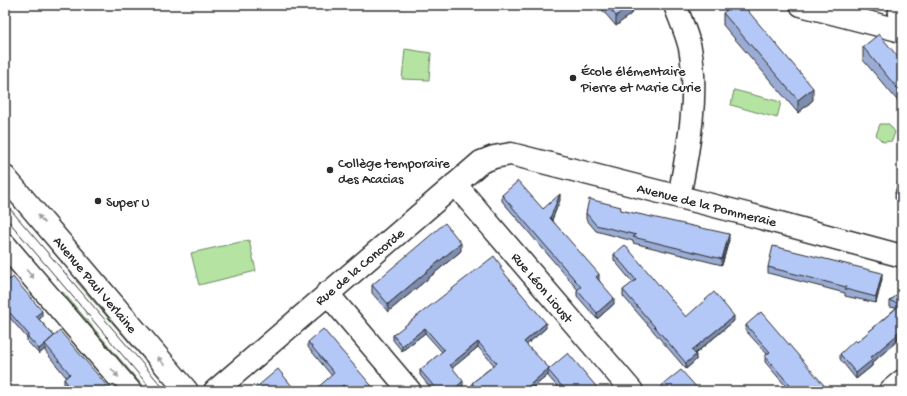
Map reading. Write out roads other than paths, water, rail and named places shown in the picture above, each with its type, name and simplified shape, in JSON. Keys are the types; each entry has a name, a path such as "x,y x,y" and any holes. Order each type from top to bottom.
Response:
{"street":[{"path":"675,5 690,47 694,73 690,141 679,197"},
{"path":"801,5 899,30 901,5"},
{"name":"Avenue de la Pommeraie","path":"511,154 902,256"},
{"name":"Rue de la Concorde","path":"215,391 480,162 494,157 511,154"},
{"name":"Avenue Paul Verlaine","path":"5,176 186,391"},
{"name":"Rue Léon Lioust","path":"455,184 632,391"},
{"path":"5,245 130,391"},
{"path":"327,293 410,391"},
{"path":"890,391 902,381"}],"tram line":[{"path":"5,203 166,391"},
{"path":"5,217 153,391"}],"place":[{"name":"École élémentaire Pierre et Marie Curie","path":"573,78"},
{"name":"Collège temporaire des Acacias","path":"330,170"},
{"name":"Super U","path":"98,201"}]}
